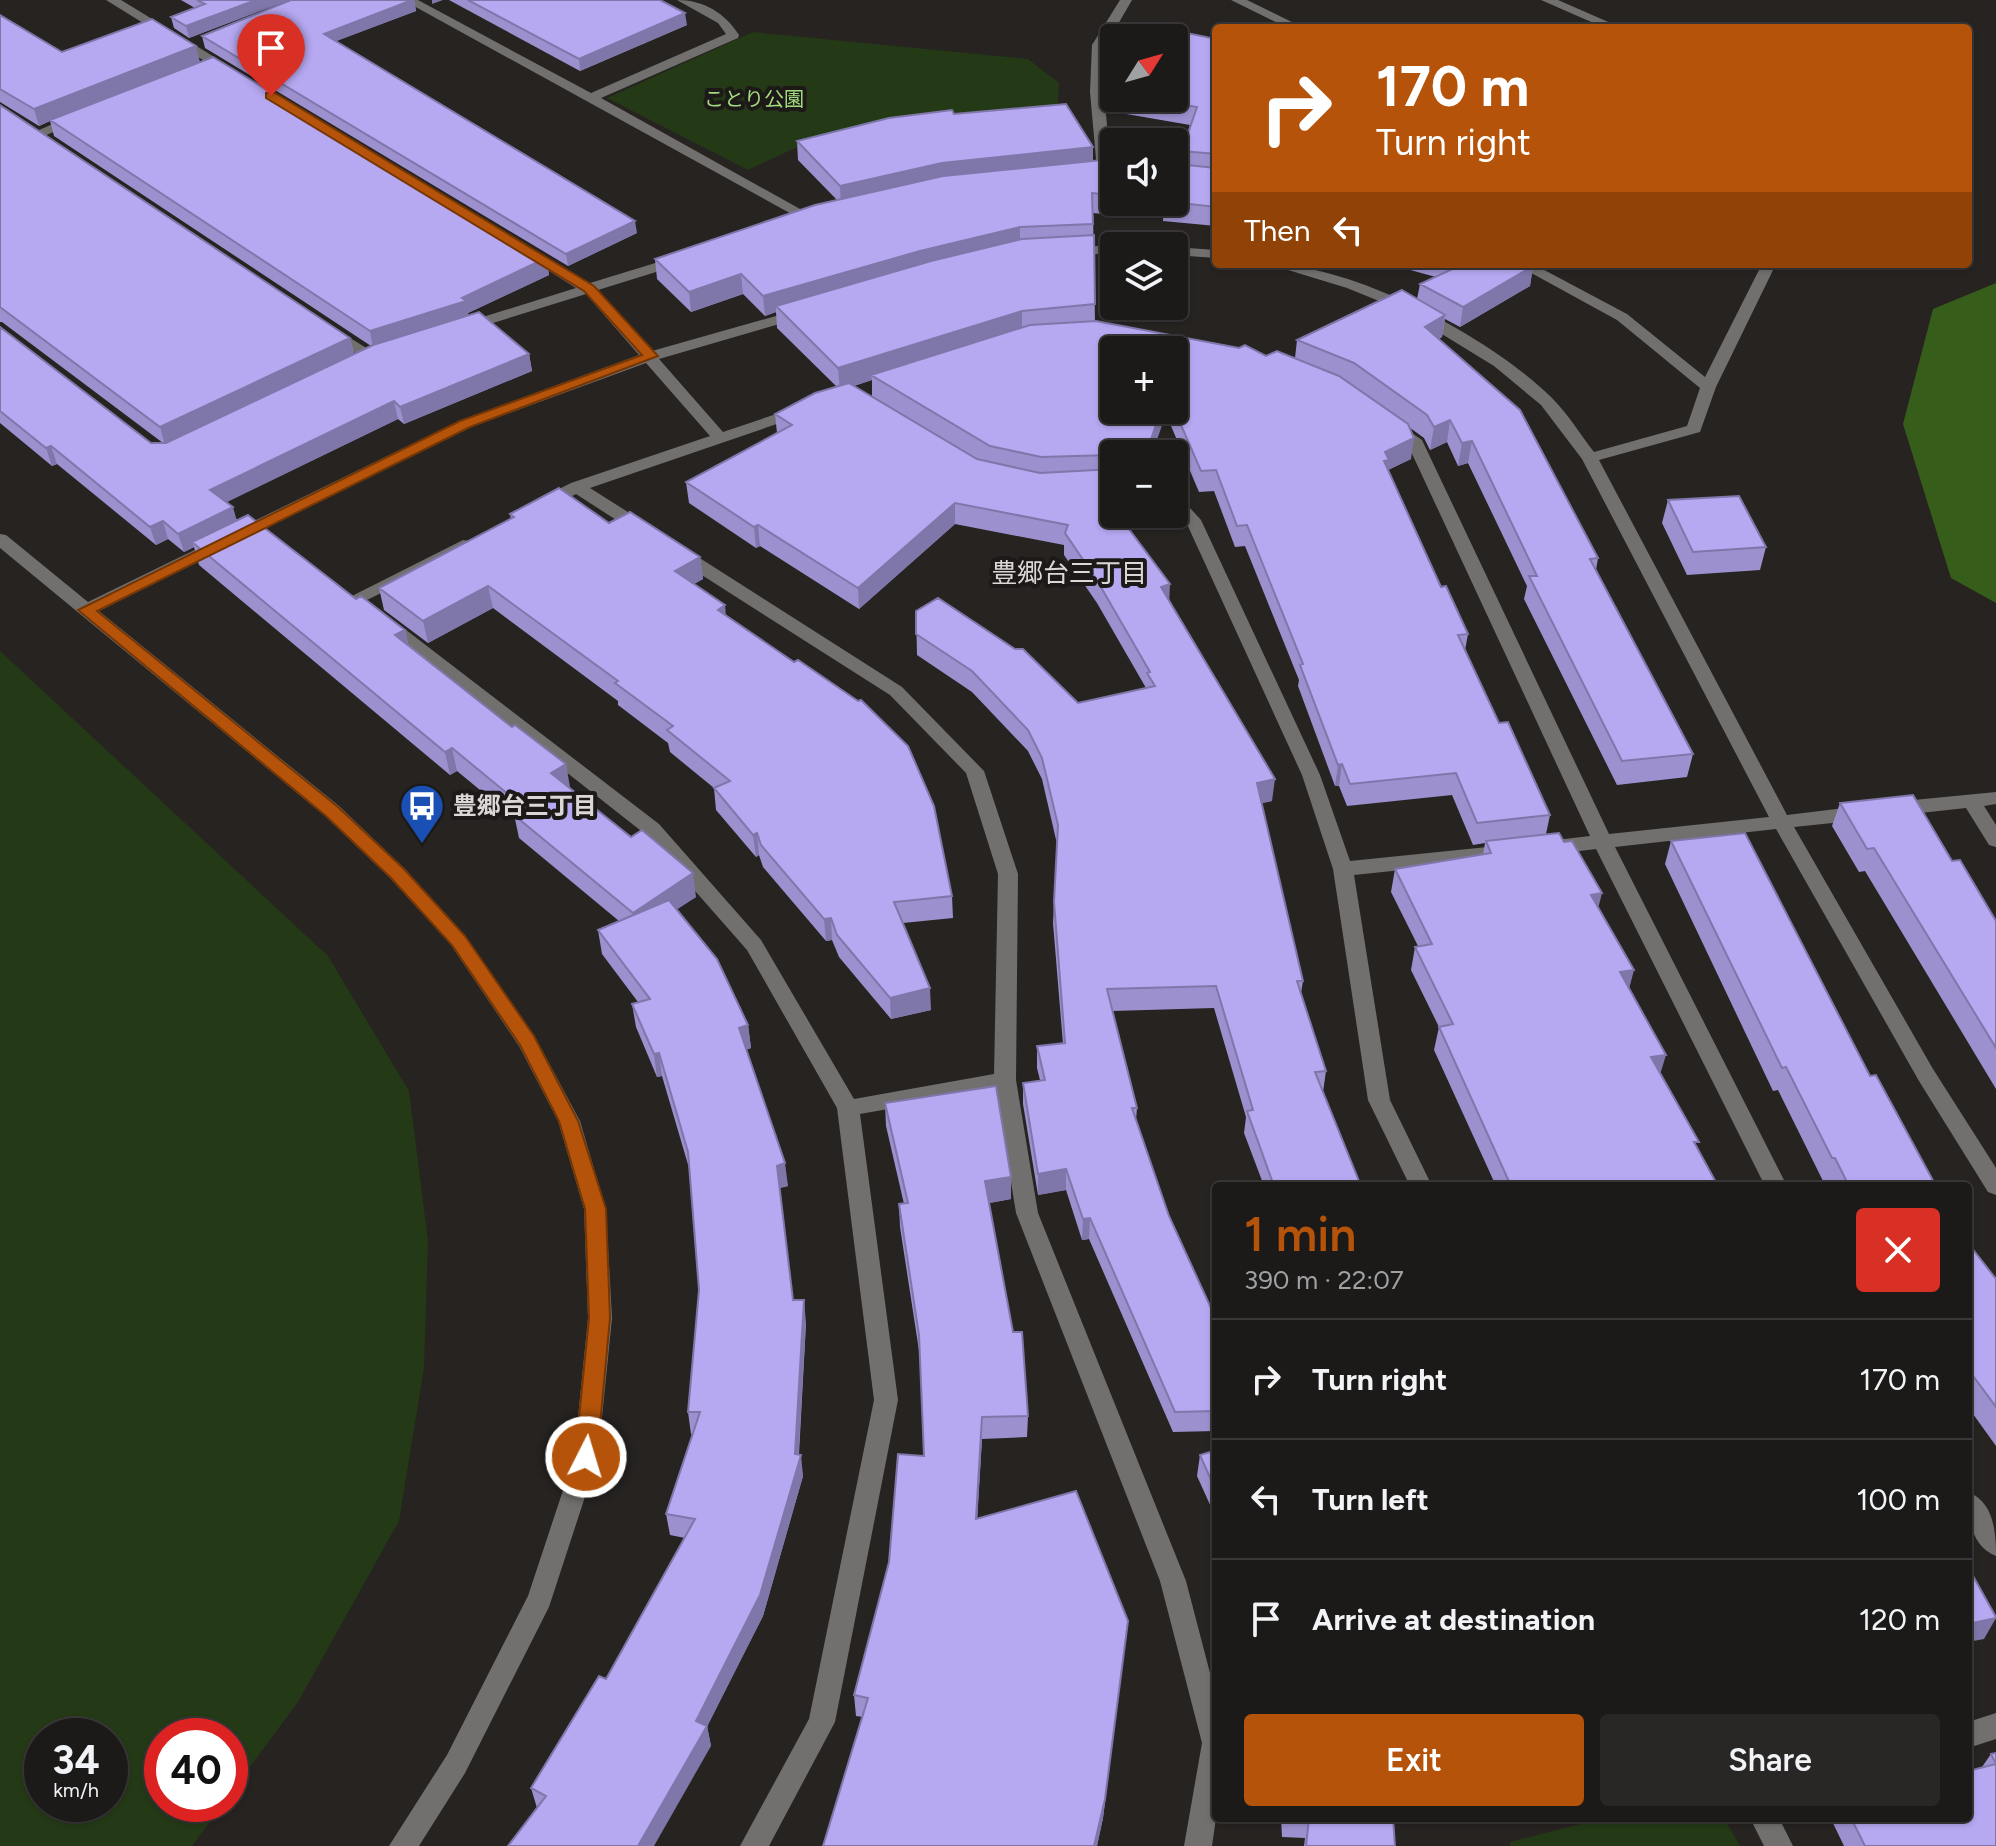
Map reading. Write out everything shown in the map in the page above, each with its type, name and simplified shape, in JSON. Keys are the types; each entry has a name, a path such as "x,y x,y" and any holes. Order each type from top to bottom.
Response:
{"street":[{"path":"112,0 195,44 211,66 244,80"},
{"path":"409,0 811,220"},
{"path":"591,98 733,35 723,20 683,0"},
{"path":"1100,139 1097,92 1099,45 1126,0"},
{"path":"1237,0 1289,24"},
{"path":"1547,0 1606,24"},
{"path":"38,134 93,112"},
{"path":"510,240 589,289 651,356 718,436"},
{"path":"1052,252 1100,250"},
{"path":"1188,252 1212,254"},
{"path":"444,334 693,256"},
{"path":"1290,268 1352,285 1411,309 1487,355 1547,402 1590,458 1781,821 1926,1075 1996,1186"},
{"path":"1530,268 1622,317 1708,387"},
{"path":"1590,458 1694,429 1708,387 1767,268"},
{"path":"86,610 465,424 651,356 819,308"},
{"path":"319,323 371,358"},
{"path":"521,515 577,487 718,436 822,404"},
{"path":"1379,415 1414,440 1603,843 1774,1182"},
{"path":"577,487 896,691 975,771 1008,874 1005,1080 1027,1213 1173,1581 1212,1731"},
{"path":"1188,515 1298,747 1343,869 1379,1100 1419,1182"},
{"path":"480,536 355,599 652,829 754,945 848,1108 886,1400 822,1722 754,1846"},
{"path":"0,539 332,811 398,874 458,940 527,1041 562,1108 595,1209 600,1318 586,1457 540,1599 456,1764 403,1846"},
{"path":"1343,869 1996,798"},
{"path":"1971,801 1996,840"},
{"path":"848,1108 1005,1080"},
{"path":"1972,1509 1996,1545"},
{"path":"1972,1734 1996,1726"},
{"path":"1198,1846 1212,1761"},
{"path":"1766,1822 1779,1846"}],"green space":[{"name":"ことり公園","path":"753,32 1028,59 1059,83 1057,119 802,145 748,170 607,98"},
{"path":"1996,283 1996,603 1951,578 1903,424 1933,309"},
{"path":"0,651 328,956 409,1091 428,1240 424,1368 399,1521 298,1702 248,1770 248,1718 144,1718 144,1822 210,1822 192,1846 0,1846"},
{"path":"1588,1822 1726,1822 1740,1846 1510,1846 1510,1842"}],"building":[{"path":"197,0 256,0 186,26 171,17 205,4"},
{"path":"291,0 412,0 324,34 635,221 566,254 202,36"},
{"path":"468,0 660,0 685,13 579,59"},
{"path":"0,15 62,52 152,19 196,46 34,109 0,89"},
{"path":"1188,33 1212,38 1212,154 1188,152 1188,133 1197,107 1188,106"},
{"path":"213,57 546,258 462,298 466,301 370,331 50,120"},
{"path":"1066,104 1093,147 942,163 840,186 797,141 889,118 952,110 954,114"},
{"path":"0,105 350,338 160,427 0,307"},
{"path":"1100,160 1100,194 1092,193 1093,224 1020,227 920,251 763,296 741,274 689,292 655,259 815,205 943,176"},
{"path":"1188,165 1212,168 1212,207 1188,204"},
{"path":"1094,235 1095,304 1022,311 838,368 776,306 931,261 1022,239"},
{"path":"1454,268 1530,268 1463,307 1420,284"},
{"path":"1402,290 1445,315 1425,327 1520,410 1598,558 1590,559 1693,754 1622,761 1529,576 1537,576 1472,441 1462,443 1450,420 1434,427 1427,415 1354,363 1297,340"},
{"path":"479,312 529,354 400,407 394,401 210,490 233,507 178,534 163,521 150,527 51,446 46,448 0,411 0,327 151,443 166,443 373,345"},
{"path":"1096,321 1175,336 1100,336 1100,424 1156,424 1151,440 1100,440 1100,455 1041,457 990,446 871,375 1030,325"},
{"path":"1188,338 1239,348 1245,345 1266,356 1277,351 1339,376 1408,424 1414,438 1385,452 1389,460 1384,461 1441,587 1446,586 1468,634 1458,635 1499,723 1508,722 1550,815 1477,823 1456,773 1350,784 1342,764 1338,765 1300,665 1303,664 1247,525 1237,526 1216,470 1201,471 1181,424 1188,424"},
{"path":"849,383 977,459 1040,473 1100,470 1100,528 1128,528 1170,584 1161,587 1275,779 1257,783 1303,981 1297,981 1326,1071 1315,1072 1359,1182 1273,1182 1247,1111 1253,1110 1216,986 1107,989 1137,1108 1132,1108 1169,1216 1212,1310 1212,1411 1175,1412 1090,1218 1083,1219 1066,1169 1038,1174 1023,1083 1045,1080 1037,1046 1065,1043 1054,902 1058,825 1042,758 1028,730 972,671 916,634 916,611 938,598 1015,649 1023,649 1078,703 1155,686 1147,673 1150,672 1098,582 1065,533 1068,525 955,503 858,588 758,525 754,527 686,482 792,425 775,414 815,393"},
{"path":"559,488 609,523 630,512 700,557 675,571 725,605 718,610 794,662 798,660 858,701 861,700 908,746 934,806 952,896 894,902 930,988 890,998 837,935 831,918 824,919 761,845 757,833 753,835 714,788 730,781 667,730 673,726 615,683 618,681 488,586 423,621 379,588 514,517 510,514"},
{"path":"1739,496 1766,547 1693,552 1668,500"},
{"path":"248,515 356,599 361,596 405,630 395,635 512,727 515,725 566,764 551,773 631,837 642,830 693,873 633,913 514,815 525,808 452,748 445,752 192,542"},
{"path":"1913,795 1952,861 1960,860 1996,921 1996,1048 1874,848 1867,849 1840,803"},
{"path":"1559,833 1564,842 1572,841 1602,893 1591,895 1634,970 1620,972 1666,1055 1651,1057 1699,1142 1694,1142 1716,1182 1509,1182 1439,1027 1453,1024 1415,947 1432,944 1395,869 1491,853 1486,841"},
{"path":"1745,833 1870,1076 1876,1075 1934,1182 1847,1182 1786,1067 1782,1068 1671,841"},
{"path":"669,900 717,959 748,1025 739,1028 785,1163 777,1166 793,1300 804,1300 795,1454 801,1455 760,1595 696,1721 707,1726 638,1846 508,1846 546,1796 531,1788 599,1676 606,1679 695,1519 666,1514 700,1412 688,1412 699,1290 688,1152 659,1053 654,1054 632,1004 650,999 598,930"},
{"path":"996,1086 1011,1177 985,1181 1013,1332 1022,1332 1028,1416 982,1417 976,1519 1076,1491 1128,1621 1105,1799 1094,1846 823,1846 868,1698 854,1695 889,1562 898,1454 924,1456 919,1335 899,1204 908,1203 885,1103"},
{"path":"1972,1248 1996,1279 1996,1407 1972,1374"},
{"path":"1212,1451 1212,1482 1200,1455"},
{"path":"1972,1574 1996,1617 1972,1623"},
{"path":"1996,1764 1996,1846 1865,1846 1853,1822 1972,1822 1972,1770"},
{"path":"1309,1822 1393,1822 1395,1846 1306,1846"}],"place":[{"name":"豊郷台三丁目","path":"422,845"}],"district":[{"name":"豊郷台三丁目","path":"1069,573"}],"route":[{"path":"271,96 589,289 651,356 465,424 86,610 332,811 398,874 458,940 527,1041 569,1121 595,1209 600,1318 586,1457"}]}
